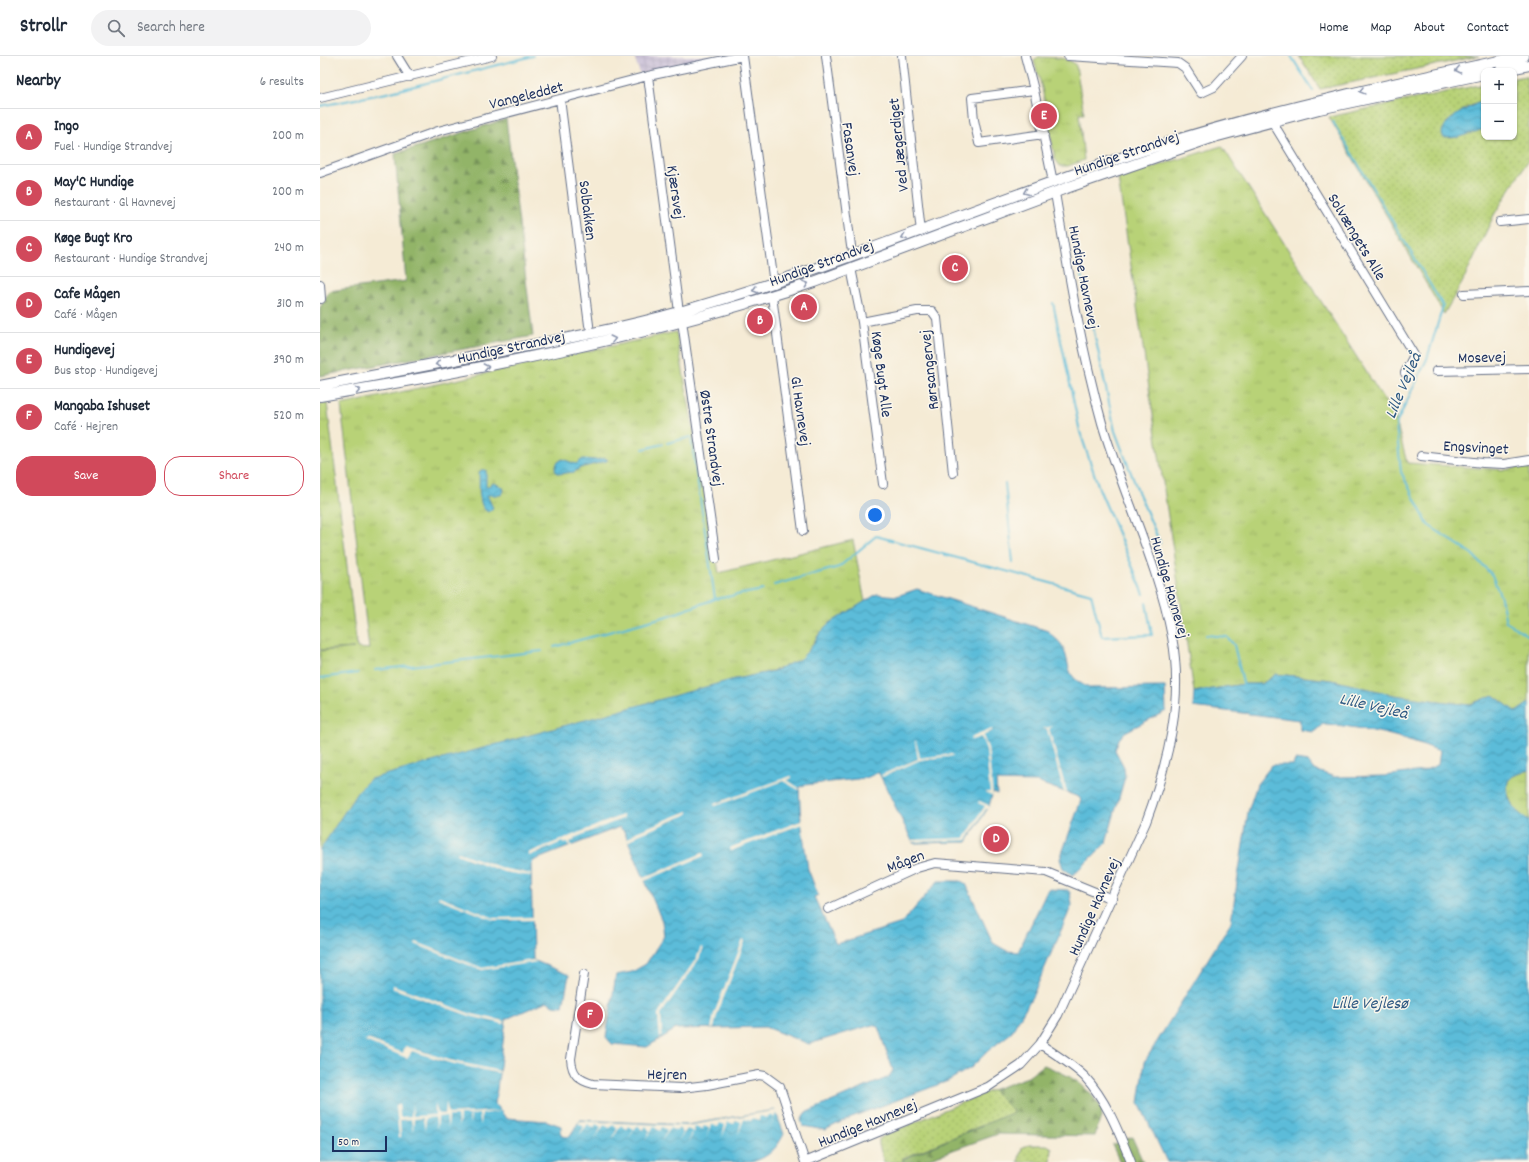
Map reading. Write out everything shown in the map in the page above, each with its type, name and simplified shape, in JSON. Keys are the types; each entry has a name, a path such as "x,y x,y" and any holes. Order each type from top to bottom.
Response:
{"main road":[{"path":"1318,105 1523,56"},
{"path":"1514,68 1529,65"},
{"path":"1318,105 1481,75"},
{"name":"Hundige Strandvej","path":"320,396 512,362 681,317 921,232 1053,182 1159,146 1318,105"},
{"name":"Hundige Strandvej","path":"320,386 591,335 681,317 772,296 1055,193 1270,118"},
{"path":"1053,182 1055,193"}],"street":[{"path":"397,56 410,77"},
{"path":"320,98 492,56"},
{"path":"743,56 774,284"},
{"name":"Vangeleddet","path":"320,173 438,131 648,76 743,56"},
{"name":"Fasanvej","path":"826,56 851,246"},
{"name":"Ved Jægerdiget","path":"902,56 921,232"},
{"path":"1026,56 1044,134 1053,182"},
{"path":"1068,56 1178,63 1185,68 1201,93 1214,87 1242,56"},
{"name":"Kjærsvej","path":"648,76 681,317"},
{"path":"1034,90 972,98 974,120 980,143 1044,134"},
{"name":"Solbakken","path":"560,99 590,325"},
{"name":"Solvængets Alle","path":"1270,118 1414,355 1405,373"},
{"name":"Hundige Havnevej","path":"805,1162 988,1087 1021,1065 1040,1044 1058,1015 1112,899 1158,791 1174,720 1176,688 1172,637 1158,580 1116,466 1099,409 1068,272 1055,193"},
{"path":"1500,222 1529,219"},
{"name":"Køge Bugt Alle","path":"851,268 862,322 883,484"},
{"path":"320,284 321,299"},
{"path":"1464,294 1529,291"},
{"name":"Gl Havnevej","path":"772,296 804,531"},
{"name":"Rørsangervej","path":"862,322 917,311 932,311 937,318 953,473"},
{"name":"Østre Strandvej","path":"681,317 716,559"},
{"name":"Mosevej","path":"1436,371 1529,369"},
{"name":"Engsvinget","path":"1421,456 1504,464 1529,460"},
{"name":"Mågen","path":"828,908 917,868 935,863 1046,872 1112,899"},
{"name":"Hejren","path":"584,974 571,1059 572,1068 576,1076 583,1081 593,1084 681,1088 707,1085 759,1075 765,1076 780,1086 805,1162"},
{"path":"1040,1044 1085,1077 1105,1104 1118,1129 1131,1162"}],"shaded area":[{"path":"634,56 718,56 640,74"}],"green space":[{"path":"1299,56 1479,56 1320,89"},
{"path":"1038,57 1065,59 1076,66 1084,114 1079,114 1084,160 1068,166 1060,166 1055,159 1042,88 1034,61"},
{"path":"1526,76 1529,100 1529,159 1494,215 1462,283 1444,314 1329,117 1481,85 1481,101 1466,108 1446,123 1449,137 1452,138 1481,130 1481,140 1517,140 1517,78"},
{"path":"506,119 533,336 320,376 320,308 329,291 406,281 395,154"},
{"path":"1222,146 1395,417 1407,463 1506,470 1529,465 1529,703 1516,712 1493,695 1469,705 1394,695 1332,680 1276,674 1262,684 1244,684 1194,692 1118,178"},
{"path":"676,332 719,573 853,540 865,602 842,615 827,627 819,635 806,654 791,664 766,673 731,680 320,850 320,651 354,648 320,650 320,404 327,403 357,648 369,649 341,405"},
{"path":"1529,770 1529,820 1515,809 1510,799 1507,787 1508,781 1513,776"},
{"path":"1044,1065 1078,1082 1103,1110 1095,1136 998,1134 919,1162 903,1162 903,1159 1014,1112 992,1090 1028,1077"},
{"path":"992,1090 1015,1112 903,1158 903,1162 884,1162 879,1145 879,1139 887,1134"},
{"path":"1132,1137 1143,1162 1120,1162 1112,1145"},
{"path":"1029,1145 1047,1145 1052,1148 1051,1162 1018,1162 1022,1147"}],"water":[{"path":"1481,102 1481,130 1459,137 1444,138 1442,134 1447,123 1465,110"},
{"path":"605,458 608,460 580,468 574,472 558,474 555,470 557,463 562,459 576,464 583,459 595,460"},
{"path":"481,470 486,470 486,487 494,483 503,487 504,491 501,495 487,495 493,508 488,512 482,505 479,488 479,473"},
{"path":"917,589 1048,631 1063,647 1072,675 1089,688 1165,687 1166,711 1125,732 1119,739 1115,750 1124,767 1125,777 1106,843 1077,872 1072,875 1063,868 1060,859 1081,800 1079,797 1037,782 996,781 997,794 993,792 989,806 967,842 913,843 879,773 866,778 804,785 799,788 801,821 808,869 818,895 814,897 836,944 902,923 938,881 961,881 966,884 993,943 1007,951 1018,952 1048,889 1068,890 1072,905 1033,995 1011,1033 989,1050 972,1067 948,1081 849,1118 825,1130 803,1126 801,1120 805,1113 889,1077 893,1070 878,1027 872,1025 809,1044 765,1027 676,1029 647,1047 612,1044 606,1037 616,975 632,972 646,964 664,936 662,921 624,831 619,827 535,860 531,864 533,960 569,975 563,1006 553,1005 547,1001 506,1019 495,1104 506,1118 547,1121 561,1126 561,1136 569,1137 580,1120 687,1125 775,1110 784,1134 775,1149 763,1158 752,1162 320,1162 320,850 358,791 370,779 731,680 774,671 800,659 809,650 820,633 830,623 877,594 897,596"},
{"name":"Lille Vejlesø","path":"1276,674 1332,680 1394,695 1469,705 1493,695 1516,712 1529,703 1529,770 1513,776 1508,781 1507,787 1509,799 1515,809 1529,820 1529,1162 1167,1162 1139,1103 1145,1061 1231,922 1248,812 1257,784 1272,765 1293,765 1295,760 1308,762 1314,770 1335,777 1384,776 1423,771 1438,765 1440,751 1384,733 1327,724 1323,724 1314,732 1300,730 1300,720 1193,707 1194,692 1244,684 1262,684"}],"pier":[{"path":"1053,726 1049,729 1067,793 1064,792 1047,729 1042,729"},
{"path":"992,729 992,731 983,736 988,748 993,796 985,792 990,792 986,749 981,737 971,740 970,738"},
{"path":"915,741 920,758 952,754 953,756 920,760 882,777 881,775 918,759"},
{"path":"791,776 792,778 787,780 799,788 799,790 783,781 715,806 714,804"},
{"path":"979,801 988,805 990,808 989,810 986,809 967,840 912,842 911,840 965,838 985,806 978,803"},
{"path":"688,811 688,814 638,835 628,842 627,840 636,832"},
{"path":"623,815 624,818 574,838 575,840 570,842 572,846 570,847 568,842 564,844 562,842 529,856 528,853"},
{"path":"801,821 802,824 730,851 729,848"},
{"path":"458,852 505,869 531,874 531,876 504,872 457,854"},
{"path":"703,853 704,856 644,881 643,878"},
{"path":"439,896 494,918 533,917 533,920 494,920 438,898"},
{"path":"743,940 745,941 717,1015 714,1028 711,1029 714,1014"},
{"path":"416,942 482,968 533,960 537,962 482,970 415,944"},
{"path":"701,947 703,948 699,959 661,1014 662,1036 660,1038 658,1014 696,959"},
{"path":"393,985 471,1014 505,1021 504,1024 470,1016 392,988"},
{"path":"367,1039 403,1053 405,1046 449,1060 499,1071 499,1073 450,1063 412,1051 407,1058 365,1041"},
{"path":"446,1102 449,1114 499,1111 500,1109 501,1111 482,1114 481,1126 479,1114 471,1115 470,1126 469,1115 460,1115 459,1127 457,1116 449,1116 448,1128 446,1116 438,1117 437,1129 435,1117 426,1118 425,1131 423,1118 414,1119 413,1132 411,1119 400,1120 401,1137 399,1137 396,1105 399,1105 400,1117 411,1116 412,1103 413,1116 435,1115 435,1103 438,1114 445,1114"},
{"path":"777,1110 770,1130 774,1117 769,1115 767,1118 760,1116 759,1120 752,1118 751,1121 744,1119 738,1135 741,1122 736,1120 734,1124 728,1122 722,1138 725,1125 720,1123 718,1127 711,1124 706,1140 709,1128 704,1126 702,1129 695,1127 689,1143 692,1131 687,1129 677,1142 683,1133 679,1128 676,1131 670,1128 661,1142 667,1130 662,1127 660,1131 654,1127 645,1141 650,1131 646,1126 643,1130 637,1126 628,1140 634,1129 629,1126 627,1129 621,1125 612,1140 617,1128 613,1125 610,1128 604,1125 595,1139 601,1127 596,1124 594,1128 588,1124 578,1137 584,1127 578,1123 580,1121 687,1126"}],"waterway":[{"path":"320,106 387,93 533,56"},
{"name":"Lille Vejleå","path":"1291,56 1313,91"},
{"name":"Lille Vejleå","path":"1333,122 1443,306 1427,359 1396,424 1401,472 1428,525 1472,554 1492,575 1501,598 1506,622 1529,636"},
{"path":"1081,270 1115,431 1139,494 1160,543"},
{"path":"1053,303 1080,432 1100,491 1144,594"},
{"path":"667,443 691,437 715,599"},
{"path":"643,449 663,444"},
{"path":"1005,483 1013,563"},
{"path":"774,585 839,567 876,536 1091,594 1102,637 1152,635 1146,603"},
{"path":"554,647 671,615 715,599 763,590"},
{"path":"1206,635 1227,637 1234,645 1244,687"},
{"path":"375,670 542,651"},
{"path":"320,678 358,673"}],"place":[{"name":"Hundigevej","path":"1044,116"},
{"name":"Køge Bugt Kro","path":"955,268"},
{"name":"Ingo","path":"804,307"},
{"name":"May'C Hundige","path":"760,321"},
{"name":"Cafe Mågen","path":"996,839"},
{"name":"Mangaba Ishuset","path":"590,1015"}]}
